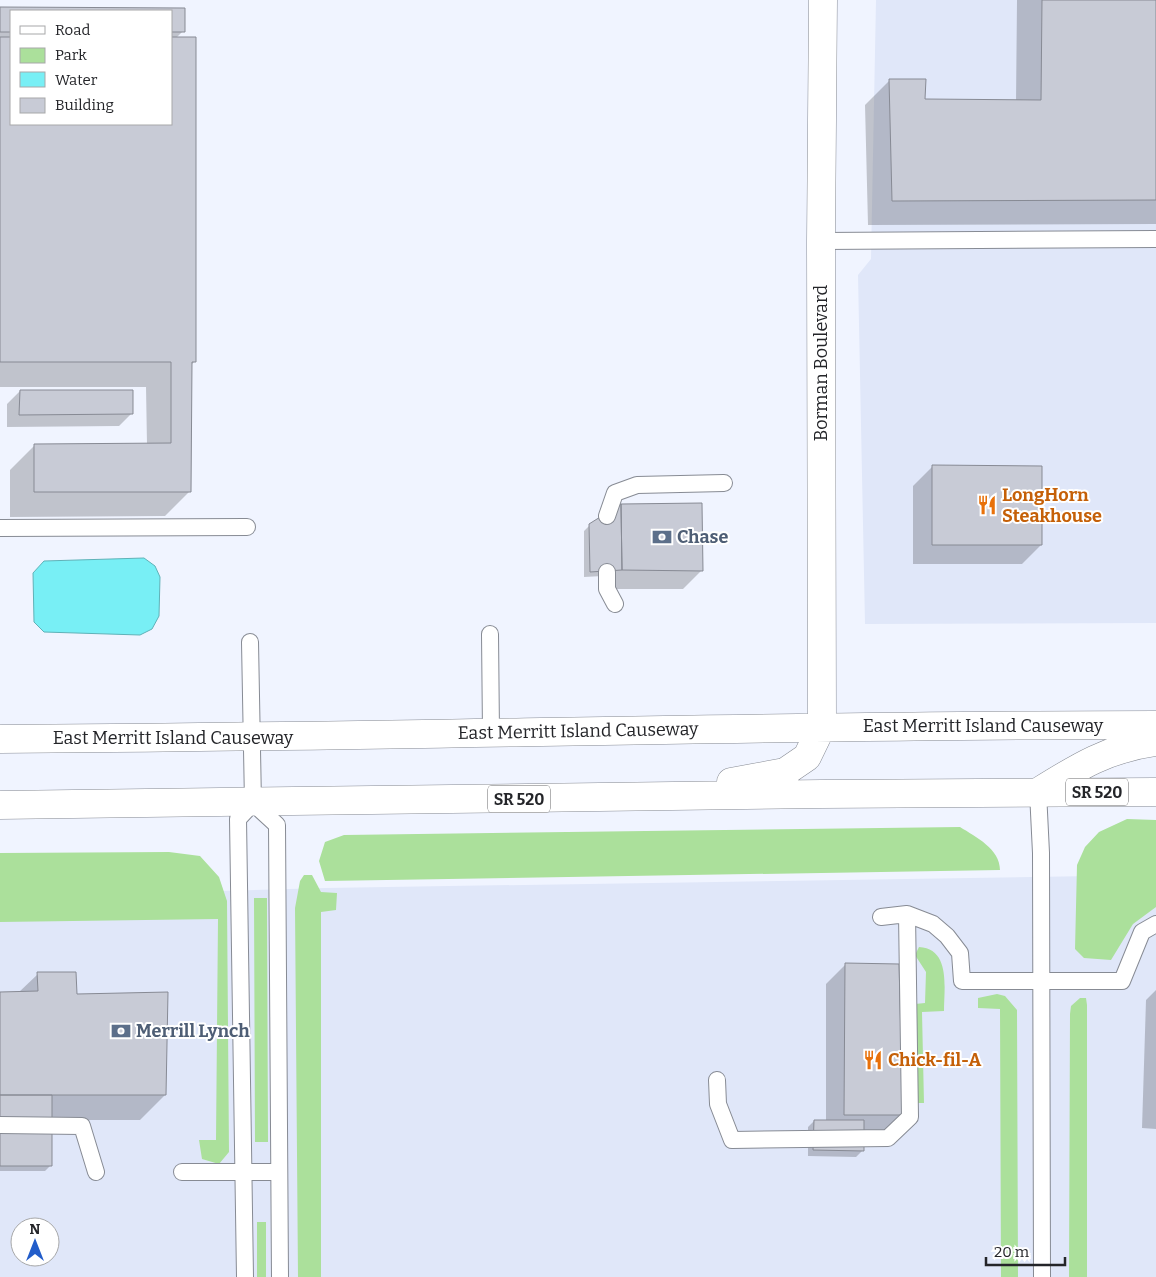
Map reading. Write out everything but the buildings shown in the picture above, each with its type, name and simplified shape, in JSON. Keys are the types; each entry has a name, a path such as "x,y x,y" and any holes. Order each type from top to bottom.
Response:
{"main road":[{"name":"Borman Boulevard","path":"822,726 821,241 823,0"},
{"name":"East Merritt Island Causeway","path":"0,739 252,738 822,726 1156,725"},
{"path":"653,797 785,772 807,757 822,726"},
{"path":"1038,792 1098,756 1140,744 1156,742"},
{"name":"SR 520","path":"0,805 1156,792"}],"lane":[{"path":"821,241 1156,239"},
{"path":"607,516 615,493 637,485 724,484"},
{"path":"0,528 247,527"},
{"path":"607,572 608,589 615,604"},
{"path":"490,634 491,733"},
{"path":"245,1277 238,819 253,803 250,642"},
{"path":"1038,792 1042,983 1042,1277"},
{"path":"253,803 277,825 280,1277"},
{"path":"717,1080 718,1104 732,1140 888,1138 910,1117 907,914"},
{"path":"881,916 907,914 933,924 947,936 960,953 962,982 1122,981 1142,932 1156,924"},
{"path":"0,1125 82,1126 96,1172"},
{"path":"182,1172 279,1172"}],"shaded area":[{"path":"876,0 1156,0 1156,623 865,624 858,275 871,259"},
{"path":"1156,875 1156,1277 0,1277 0,897 325,888"}],"green space":[{"path":"1127,819 1156,820 1156,907 1133,924 1111,960 1084,958 1075,949 1077,865 1085,847 1099,832"},
{"path":"960,827 980,839 992,850 999,863 1000,870 325,881 319,861 325,842 344,835"},
{"path":"169,852 200,856 219,877 227,901 229,1152 219,1164 202,1159 199,1140 216,1140 218,919 0,922 0,853"},
{"path":"304,875 312,875 321,892 337,893 336,910 321,912 321,1277 298,1277 295,908 300,881"},
{"path":"254,898 267,898 268,1142 255,1142"},
{"path":"919,947 929,949 936,955 941,962 945,981 944,1011 922,1012 924,1103 914,1103 915,1004 925,1003 926,972 915,955"},
{"path":"997,994 1005,996 1017,1010 1018,1277 1001,1277 1000,1009 978,1008 978,998"},
{"path":"1080,998 1086,998 1087,1005 1087,1277 1069,1277 1070,1014 1071,1006"},
{"path":"257,1222 266,1222 266,1277 257,1277"}],"water":[{"path":"144,558 155,566 160,577 159,616 152,629 140,635 44,632 34,622 33,573 44,561"}],"place":[{"name":"LongHorn Steakhouse","path":"987,505"},
{"name":"Chase","path":"662,537"},
{"name":"Merrill Lynch","path":"121,1031"},
{"name":"Chick-fil-A","path":"873,1060"}]}
